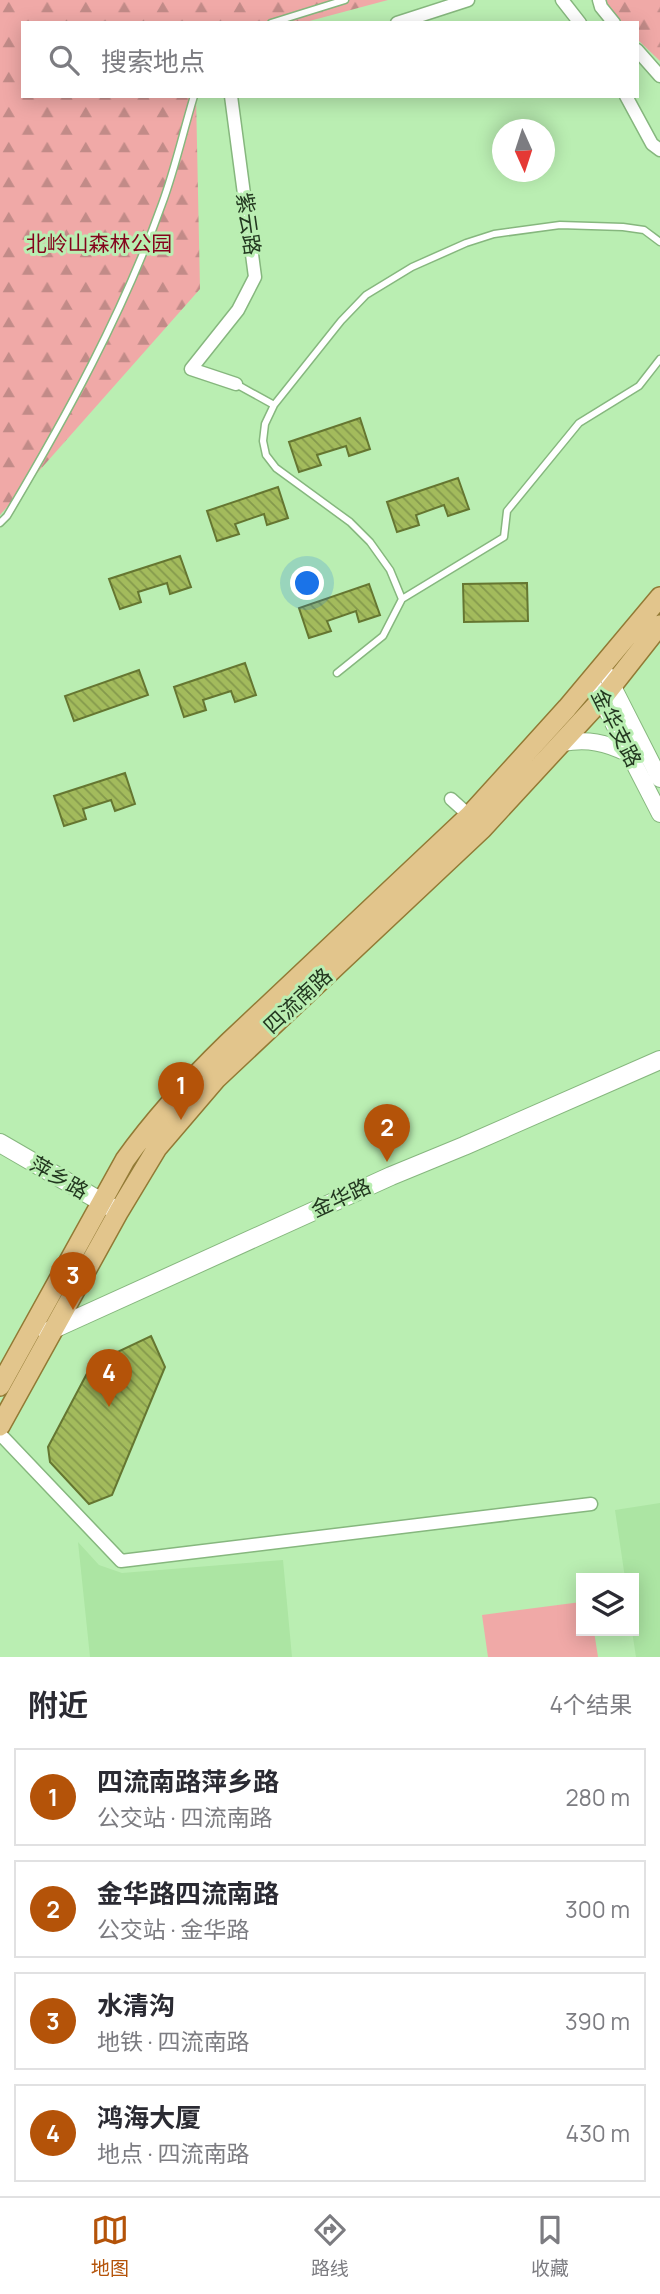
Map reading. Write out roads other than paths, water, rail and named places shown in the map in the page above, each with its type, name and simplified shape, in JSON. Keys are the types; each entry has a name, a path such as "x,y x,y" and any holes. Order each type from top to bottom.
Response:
{"main road":[{"name":"四流南路","path":"476,822 660,597"},
{"name":"四流南路","path":"3,1415 54,1329 111,1207 125,1160 141,1138 197,1073 562,743 607,693 660,625"},
{"name":"金华路","path":"25,1342 391,1176 660,1060"},
{"name":"萍乡路","path":"0,1143 111,1207"},
{"name":"四流南路","path":"0,1386 111,1207"}],"street":[{"path":"403,21 468,0"},
{"path":"562,0 578,21"},
{"path":"598,2 612,21"},
{"path":"639,52 660,76"},
{"name":"紫云路","path":"231,98 255,277 238,310 191,369 236,384"},
{"path":"627,98 652,144 660,150"},
{"path":"596,673 660,779"},
{"name":"金华支路","path":"607,693 629,754 660,814"},
{"path":"562,743 601,741 629,754"},
{"path":"451,799 476,822"},
{"path":"0,1434 121,1561 591,1504"}],"lane":[{"path":"277,21 345,0"},
{"path":"0,523 7,516 51,442 122,300 163,204 193,98"},
{"path":"402,598 390,570 370,542 350,522 276,468 266,455 262,441 265,424 274,405 341,321 366,295 412,267 466,243 494,234 560,225 645,230 660,242"},
{"path":"337,673 383,636 402,598 504,537 507,511 579,424 639,386 660,359"},
{"path":"236,384 274,405"}],"place":[{"name":"四流南路萍乡路","path":"181,1120"},
{"name":"金华路四流南路","path":"387,1162"},
{"name":"水清沟","path":"73,1310"},
{"name":"鸿海大厦","path":"109,1407"}],"park label":[{"name":"北岭山森林公园","path":"99,244"}]}
